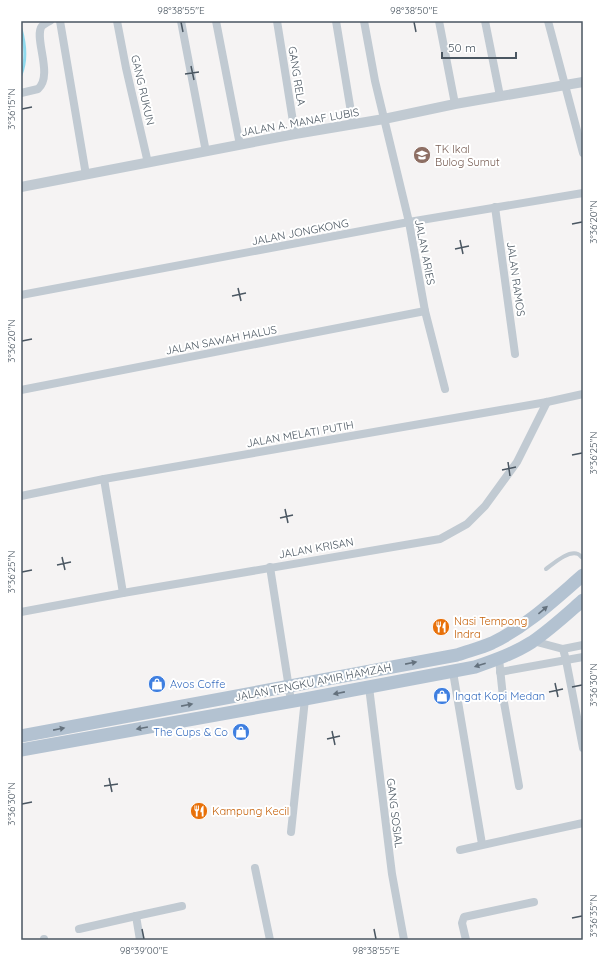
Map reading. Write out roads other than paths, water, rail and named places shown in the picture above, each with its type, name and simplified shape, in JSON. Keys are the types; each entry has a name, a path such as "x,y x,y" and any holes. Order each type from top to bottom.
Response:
{"main road":[{"name":"JALAN TENGKU AMIR HAMZAH","path":"21,736 457,655 490,644 518,629 541,612 583,574"},
{"name":"JALAN TENGKU AMIR HAMZAH","path":"21,750 476,667 499,666 552,627 583,600"}],"street":[{"path":"60,21 86,175"},
{"name":"GANG RUKUN","path":"117,21 126,68 148,163"},
{"path":"181,21 206,152"},
{"path":"216,21 240,145"},
{"name":"GANG RELA","path":"277,21 295,134"},
{"path":"336,21 353,124"},
{"name":"JALAN ARIES","path":"364,21 375,81 409,222 425,311 445,389"},
{"path":"438,21 455,104"},
{"path":"485,21 500,96"},
{"path":"548,21 583,153"},
{"path":"21,93 38,89 44,80 41,30 45,22"},
{"name":"JALAN A. MANAF LUBIS","path":"21,187 295,134 384,119 455,104 583,82"},
{"name":"JALAN JONGKONG","path":"21,296 409,222 583,193"},
{"name":"JALAN RAMOS","path":"495,207 515,354"},
{"name":"JALAN SAWAH HALUS","path":"21,390 425,311"},
{"name":"JALAN MELATI PUTIH","path":"21,496 104,479 547,402 583,394"},
{"name":"JALAN KRISAN","path":"21,612 440,538 467,524 485,506 517,462 547,402"},
{"path":"104,479 124,593"},
{"path":"270,567 292,701"},
{"path":"532,641 562,649 583,645"},
{"path":"562,649 566,660 583,748"},
{"path":"519,786 499,666 583,657"},
{"path":"453,672 482,844"},
{"name":"GANG SOSIAL","path":"369,687 392,874 404,940"},
{"path":"291,832 305,699"},
{"path":"460,850 583,823"},
{"path":"255,868 270,940"},
{"path":"466,940 462,923 464,917 534,902"},
{"path":"79,929 182,906"},
{"path":"136,916 140,940"}],"lane":[{"path":"546,569 566,555 577,554 583,558"}],"waterway":[{"path":"21,29 25,52 21,75"}],"place":[{"name":"TK Ikal Bulog Sumut","path":"422,155"},
{"name":"Nasi Tempong Indra","path":"441,627"},
{"name":"Avos Coffe","path":"157,684"},
{"name":"Ingat Kopi Medan","path":"442,696"},
{"name":"The Cups & Co","path":"241,732"},
{"name":"Kampung Kecil","path":"199,811"}]}
